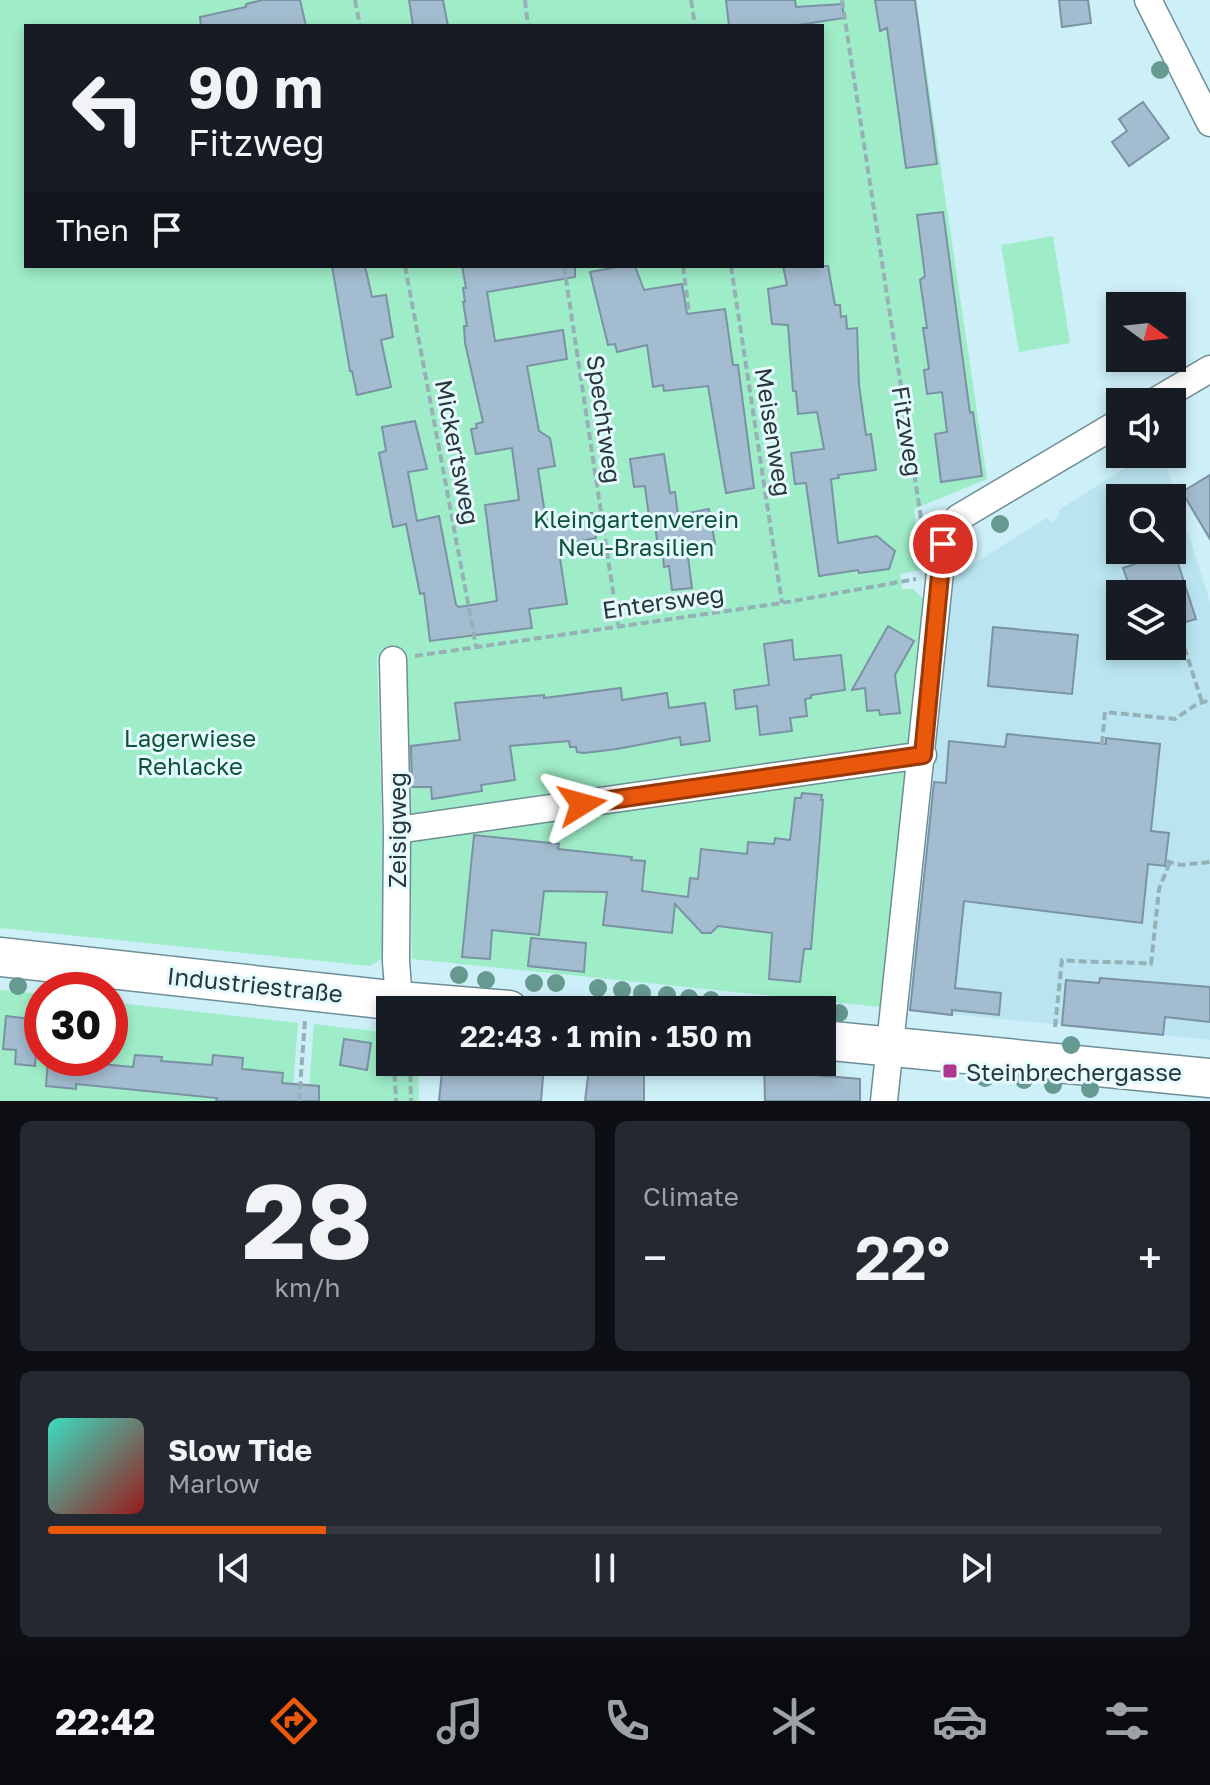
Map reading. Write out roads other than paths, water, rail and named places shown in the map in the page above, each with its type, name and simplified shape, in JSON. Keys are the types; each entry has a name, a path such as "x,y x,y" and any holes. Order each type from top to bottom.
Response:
{"street":[{"path":"1148,0 1210,123"},
{"path":"1178,388 1210,369"},
{"path":"884,1101 943,544 958,518 1106,430"},
{"name":"Zeisigweg","path":"393,660 399,996"},
{"path":"397,830 923,755"},
{"name":"Industriestraße","path":"0,957 376,998"},
{"path":"836,1041 1210,1078"}],"place":[{"name":"Steinbrechergasse","path":"950,1071"}],"park label":[{"name":"Kleingartenverein Neu-Brasilien","path":"636,532"},
{"name":"Lagerwiese Rehlacke","path":"190,751"}]}
